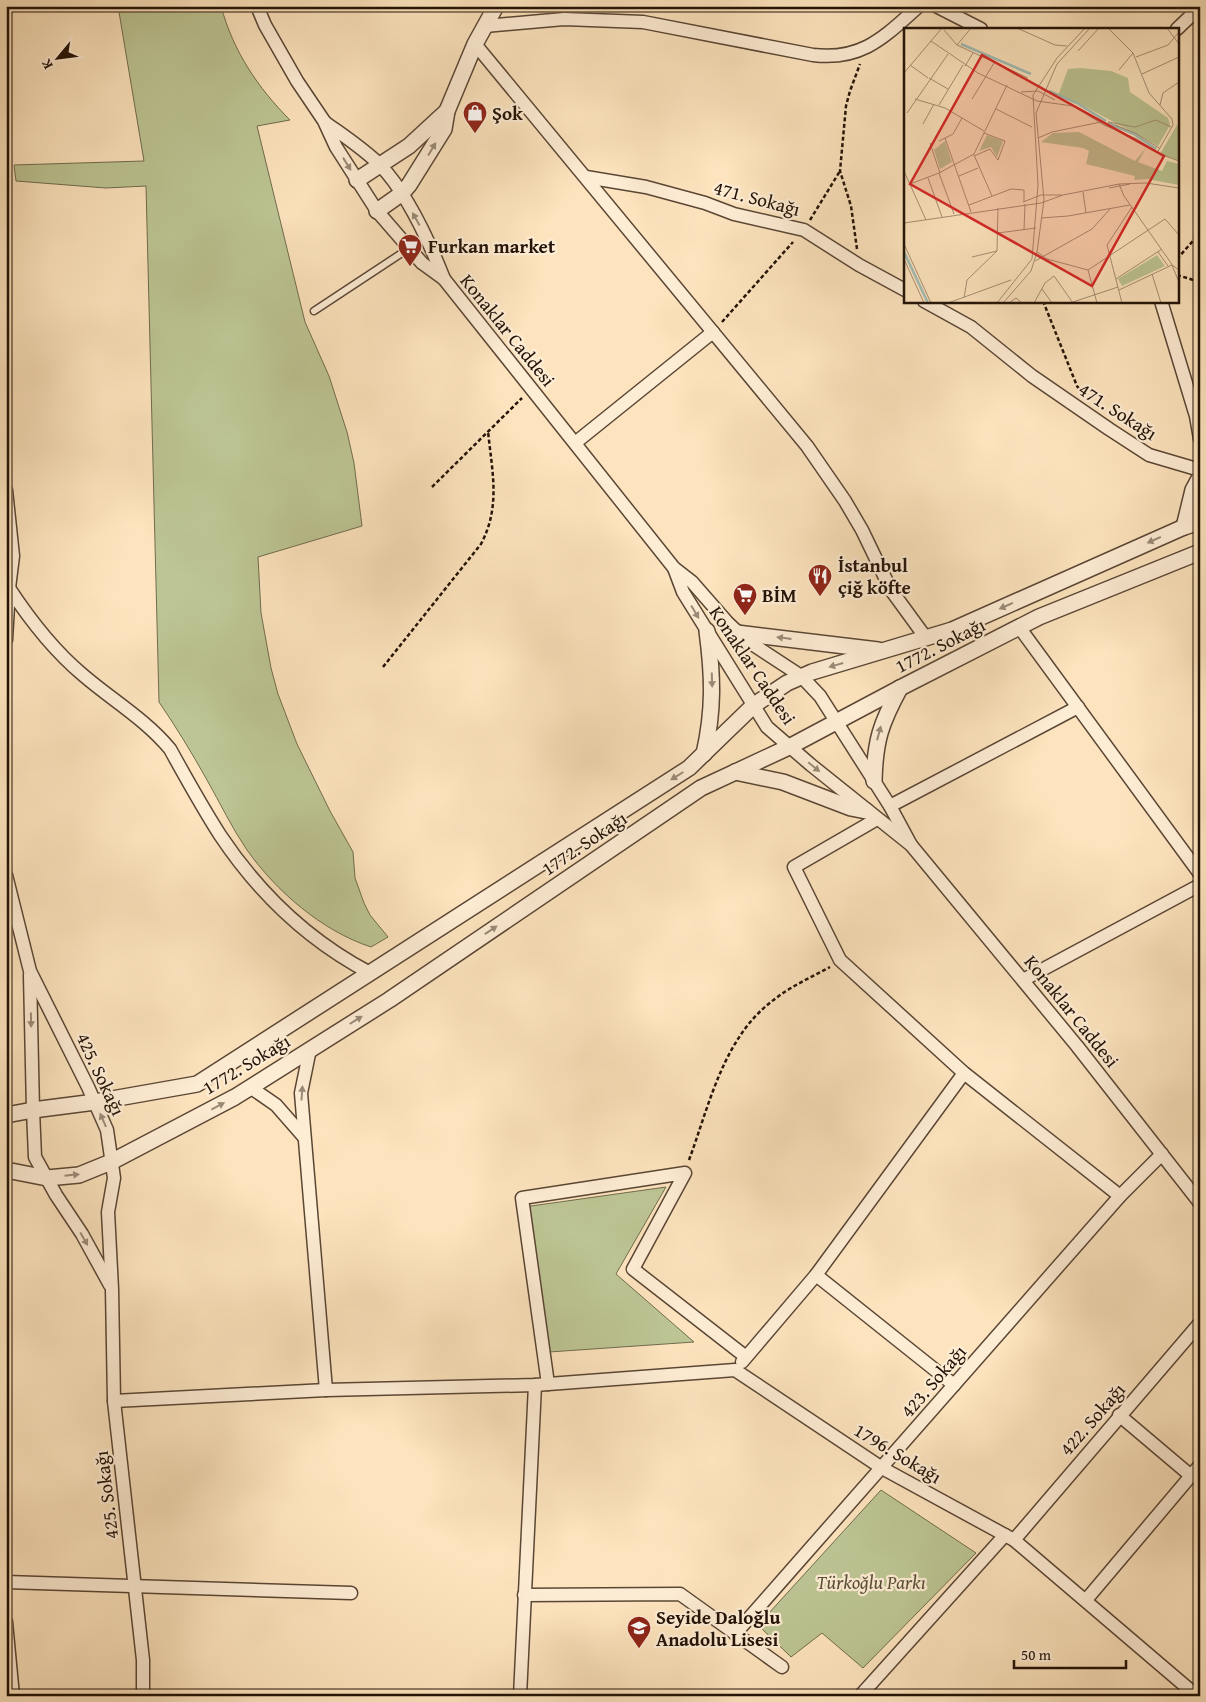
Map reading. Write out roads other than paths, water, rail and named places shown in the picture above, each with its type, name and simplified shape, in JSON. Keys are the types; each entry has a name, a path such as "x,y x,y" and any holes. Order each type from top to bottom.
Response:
{"street":[{"name":"Konaklar Caddesi","path":"257,6 286,62 324,121 336,147 377,211 408,249 422,263 444,279 674,568 692,582 737,632 756,648 801,676 820,696 890,806 911,845 1023,980 1200,1203"},
{"path":"377,211 401,194 416,175 444,129 447,111 475,44 496,6"},
{"path":"485,26 564,19 643,22 825,56 848,55 880,41 919,6"},
{"path":"936,6 979,28"},
{"path":"1178,28 1200,8"},
{"path":"475,44 807,446 862,530 891,590 926,638"},
{"path":"357,180 409,146 447,111"},
{"name":"Konaklar Caddesi","path":"324,121 379,164 391,178 433,252 444,279"},
{"name":"471. Sokağı","path":"586,177 661,190 734,214 804,230 859,265 904,289"},
{"name":"471. Sokağı","path":"926,302 971,327 1032,376 1109,430 1149,455 1200,470"},
{"path":"1161,302 1196,416 1200,439"},
{"path":"575,443 712,332"},
{"path":"1184,527 1193,490 1200,477"},
{"path":"6,490 10,560 6,640"},
{"name":"1772. Sokağı","path":"6,1115 197,1084 689,768 754,705 772,692 801,676 952,630 1184,527 1200,522"},
{"name":"1772. Sokağı","path":"6,1170 47,1178 79,1175 112,1162 234,1097 397,994 701,788 789,747 837,720 1039,617 1200,552"},
{"name":"Konaklar Caddesi","path":"674,568 684,592 707,632 767,727 789,747 911,845"},
{"path":"9,588 39,631 68,662 97,687 140,718 170,749 219,834 250,876 269,897 310,934 343,958 370,972"},
{"path":"1019,627 1200,874"},
{"path":"704,754 711,725 713,699 707,632"},
{"path":"737,632 885,651"},
{"path":"874,781 878,736 884,717 900,688"},
{"path":"890,806 1078,707"},
{"path":"735,772 783,782 872,814"},
{"path":"872,814 794,867 840,960 964,1073 1120,1196"},
{"name":"425. Sokağı","path":"6,874 30,971 107,1130 114,1178 108,1212 112,1289 114,1401 144,1660 143,1696"},
{"path":"1023,980 1200,885"},
{"name":"425. Sokağı","path":"30,971 36,1157 112,1289"},
{"path":"310,1049 301,1093 326,1390"},
{"path":"114,1401 326,1390 541,1384 735,1370 816,1274 964,1073"},
{"path":"250,1087 276,1105 304,1137"},
{"name":"423. Sokağı","path":"735,1634 1120,1196 1162,1154"},
{"path":"520,1696 524,1595 541,1384 522,1198 685,1173 633,1269 746,1357"},
{"path":"816,1274 954,1385"},
{"name":"422. Sokağı","path":"860,1696 1009,1538 1200,1323"},
{"name":"1796. Sokağı","path":"735,1370 882,1468 1009,1538 1086,1600 1197,1696"},
{"path":"1119,1415 1190,1475"},
{"path":"1086,1600 1200,1464"},
{"path":"6,1582 351,1593"},
{"path":"524,1595 680,1594 782,1667"},
{"path":"6,1622 13,1696"}],"lane":[{"path":"314,311 408,249"}],"place":[{"name":"Şok","path":"475,134"},
{"name":"Furkan market","path":"410,267"},
{"name":"İstanbul çiğ köfte","path":"820,597"},
{"name":"BİM","path":"745,616"},
{"name":"Seyide Daloğlu Anadolu Lisesi","path":"639,1649"}],"park label":[{"name":"Türkoğlu Parkı","path":"871,1582"}]}
